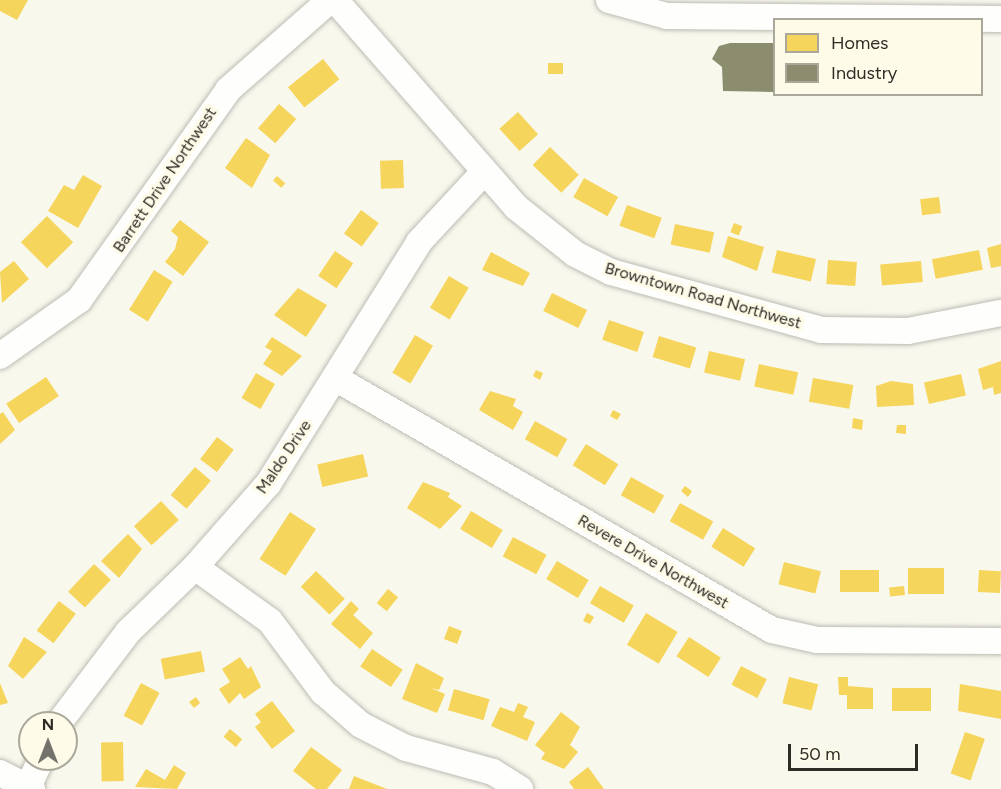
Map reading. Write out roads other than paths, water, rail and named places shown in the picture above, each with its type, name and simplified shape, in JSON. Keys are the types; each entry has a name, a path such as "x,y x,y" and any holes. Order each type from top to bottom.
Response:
{"street":[{"name":"Barrett Drive Northwest","path":"0,357 79,300 228,90 330,0"},
{"name":"Browntown Road Northwest","path":"335,0 516,207 575,254 611,272 780,322 862,333 908,331 1001,313"},
{"path":"609,0 667,16 890,18"},
{"path":"983,19 1001,19"},
{"name":"Maldo Drive","path":"68,711 128,632 195,567 268,484 419,242 484,172"},
{"name":"Revere Drive Northwest","path":"335,378 772,630 817,640 1001,641"},
{"path":"195,567 270,621 323,692 361,725 406,748 493,772 520,789"},
{"path":"0,773 30,788 36,771"}]}
